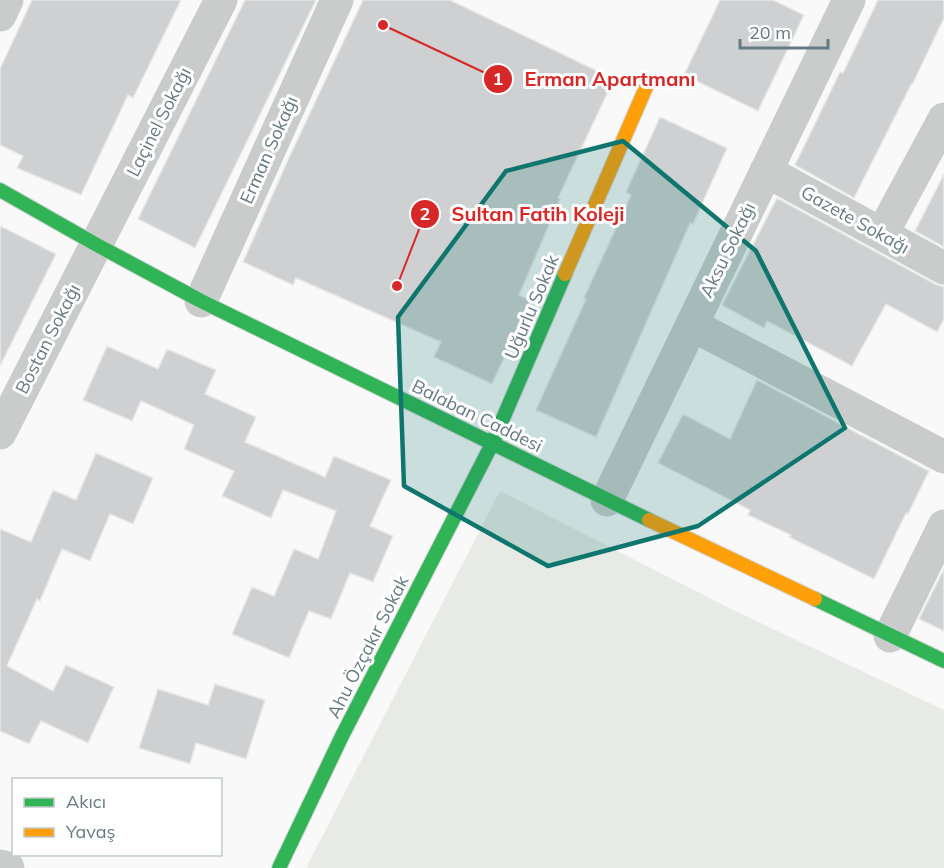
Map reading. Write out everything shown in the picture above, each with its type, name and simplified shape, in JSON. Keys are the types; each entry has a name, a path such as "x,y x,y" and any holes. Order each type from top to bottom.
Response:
{"street":[{"path":"0,15 7,0"},
{"name":"Laçinel Sokağı","path":"97,245 221,0"},
{"name":"Erman Sokağı","path":"201,301 337,0"},
{"name":"Aksu Sokağı","path":"607,500 849,0"},
{"name":"Uğurlu Sokak","path":"492,444 647,85"},
{"path":"882,234 944,119"},
{"name":"Gazete Sokağı","path":"766,171 944,268"},
{"name":"Balaban Caddesi","path":"0,190 201,301 607,500 944,661"},
{"name":"Bostan Sokağı","path":"0,433 97,245"},
{"path":"692,325 944,458"},
{"name":"Ahu Özçakır Sokak","path":"279,868 342,736 492,444"},
{"path":"890,636 944,526"},
{"path":"0,866 8,868"}],"highlighted area":[{"path":"623,141 756,251 845,428 698,526 548,566 404,486 398,317 506,171"}],"shaded area":[{"path":"500,491 729,608 944,710 944,868 306,868"}],"building":[{"path":"32,0 181,0 133,98 128,95 81,195 17,168 23,156 0,145 0,69"},
{"path":"245,0 316,0 195,248 138,219"},
{"path":"363,0 450,0 614,79 558,198 560,199 519,295 530,300 492,384 434,357 441,342 296,278 293,285 243,262"},
{"path":"720,0 773,0 804,15 758,111 684,75"},
{"path":"878,0 944,0 944,18 854,198 795,165"},
{"path":"660,117 727,148 693,224 690,223 596,437 536,410 631,195 626,192"},
{"path":"944,174 944,247 915,231"},
{"path":"777,198 944,287 944,319 937,332 886,304 852,366 767,321 764,328 722,305"},
{"path":"0,226 56,254 0,366"},
{"path":"107,346 158,369 167,349 216,370 205,394 256,417 245,442 325,477 334,456 391,480 370,526 393,536 373,582 350,573 331,619 309,611 289,658 232,634 252,587 274,596 294,549 318,559 336,511 283,490 271,518 222,496 234,471 184,449 194,425 141,401 132,421 83,400"},
{"path":"757,380 929,471 874,579 748,515 750,510 658,463 683,414 730,439"},
{"path":"96,453 153,478 133,524 110,514 90,561 62,549 40,601 37,599 7,666 53,691 66,665 114,687 88,743 41,721 29,744 0,731 0,529 31,542 53,490 76,500"},
{"path":"944,569 944,631 919,619"},
{"path":"215,684 265,700 246,759 196,743 190,764 139,748 158,689 208,705"}],"traffic: fast":[{"path":"0,190 201,301 649,520"},
{"path":"279,868 342,736 492,444 565,274"},
{"path":"815,599 944,661"}],"traffic: slow":[{"path":"565,274 647,85"},
{"path":"649,520 815,599"}],"place":[{"name":"Erman Apartmanı","path":"383,25"},
{"name":"Sultan Fatih Koleji","path":"397,286"}]}
